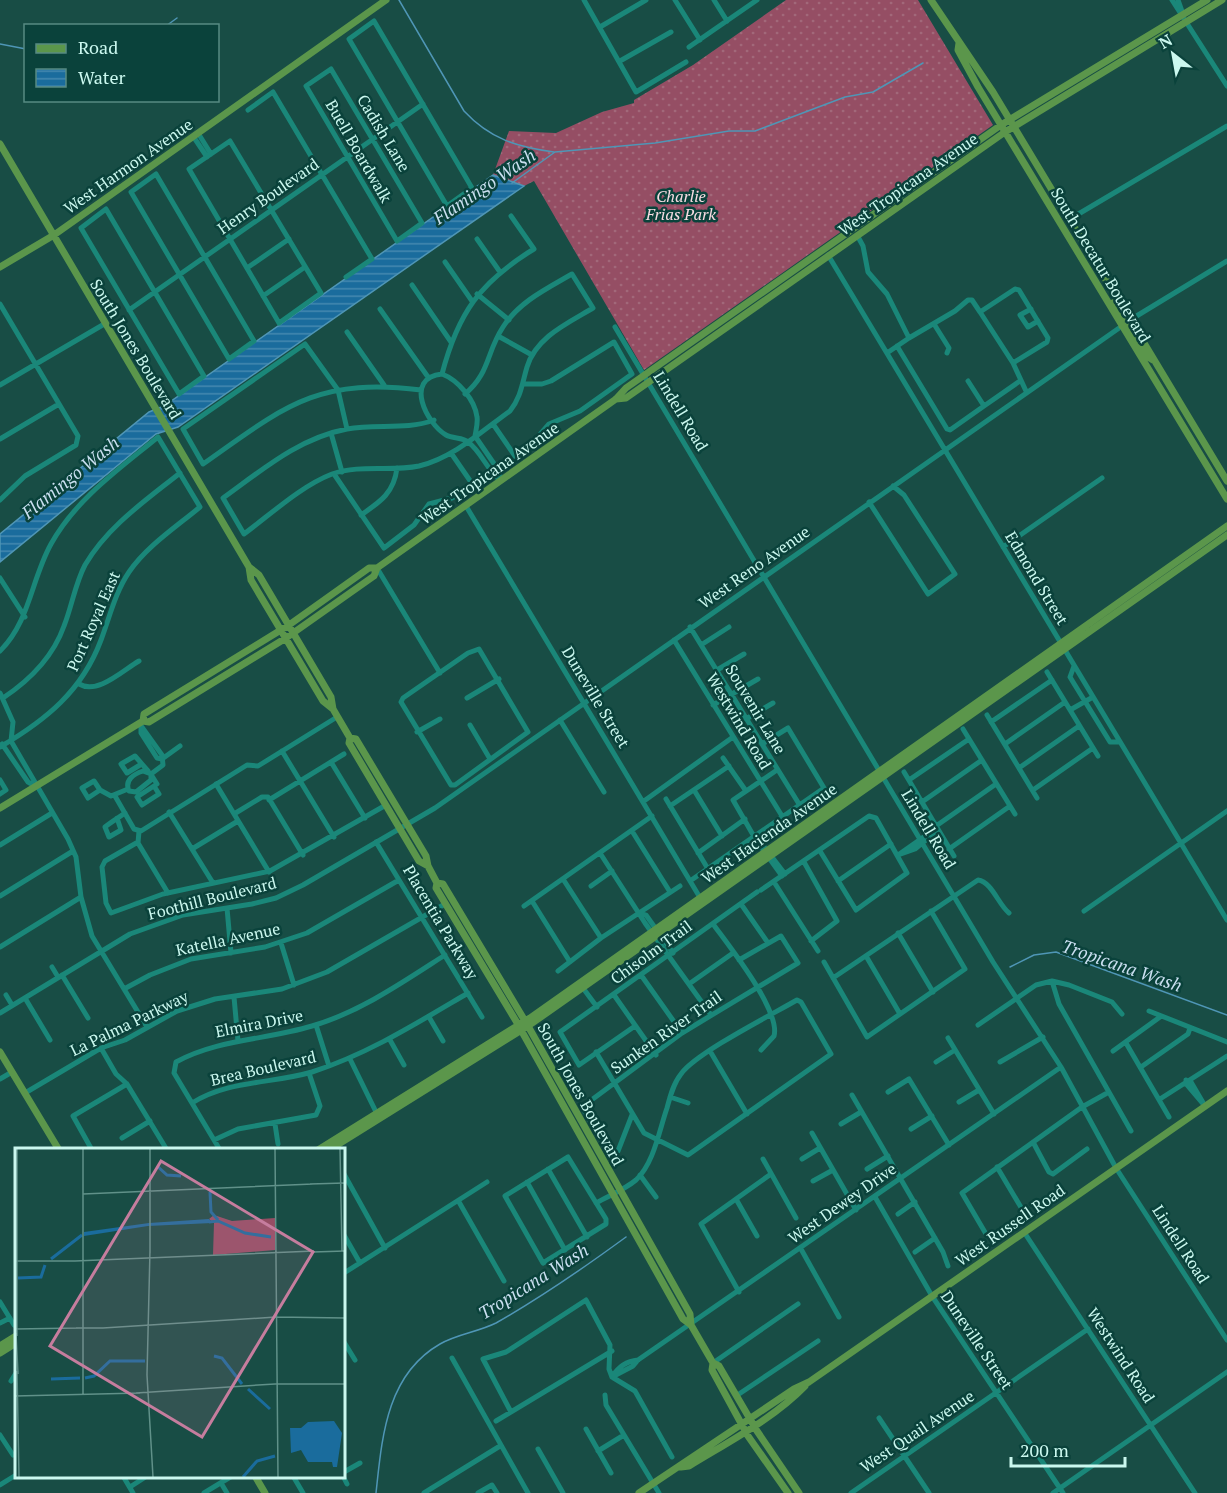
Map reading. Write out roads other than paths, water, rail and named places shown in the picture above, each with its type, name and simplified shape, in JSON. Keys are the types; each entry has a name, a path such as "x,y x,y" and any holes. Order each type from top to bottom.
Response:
{"main road":[{"name":"West Harmon Avenue","path":"0,267 54,235 386,0"},
{"name":"South Decatur Boulevard","path":"931,0 959,43 964,46 1014,127 1227,481"},
{"name":"West Tropicana Avenue","path":"616,399 626,398 1005,132 1185,18 1206,0"},
{"name":"West Tropicana Avenue","path":"0,808 286,638 374,576 377,568 616,399 621,391 1009,119 1093,69 1222,0"},
{"name":"South Decatur Boulevard","path":"959,43 958,50 1005,132 1227,499"},
{"path":"1061,98 1068,89 1090,75 1093,69"},
{"name":"South Jones Boulevard","path":"0,144 249,567 259,575 289,625 331,697 333,709"},
{"path":"897,197 902,204"},
{"path":"1045,197 1063,218 1070,219"},
{"path":"1061,224 1068,227 1084,253 1092,257"},
{"path":"773,284 778,291"},
{"path":"1108,302 1114,304 1125,319 1130,320"},
{"path":"1122,326 1128,327 1146,355 1155,362"},
{"path":"710,329 715,336"},
{"name":"West Hacienda Avenue","path":"328,1148 523,1026 1193,554 1227,526"},
{"name":"West Hacienda Avenue","path":"1193,554 1227,535"},
{"name":"South Jones Boulevard","path":"249,567 251,580 323,701 333,709 338,717 350,738 349,743 386,805 426,856 428,866 437,883 436,888 445,904 469,934"},
{"name":"West Tropicana Avenue","path":"141,724 144,714 289,625 369,568 377,568"},
{"path":"165,712 171,703 189,691 191,686"},
{"name":"South Jones Boulevard","path":"350,738 356,739 403,826"},
{"name":"South Jones Boulevard","path":"437,883 443,884 469,934 617,1193 662,1265 690,1314 691,1325"},
{"path":"0,1052 58,1148"},
{"name":"West Russell Road","path":"639,1493 681,1467 685,1460 796,1396 809,1382 1227,1091"},
{"name":"South Jones Boulevard","path":"617,1193 644,1250 683,1319 691,1325 713,1363 719,1366 751,1423 799,1493"},
{"path":"644,1250 662,1265"},
{"path":"0,1346 15,1337"},
{"path":"0,1353 15,1344"},
{"name":"South Jones Boulevard","path":"713,1363 712,1370 743,1428 788,1493"},
{"path":"256,1478 265,1493"}],"street":[{"path":"584,0 636,92 686,62"},
{"path":"600,27 646,0"},
{"path":"675,0 700,40"},
{"path":"714,0 727,21"},
{"path":"689,47 758,0"},
{"path":"1172,0 1227,86"},
{"path":"1178,0 1185,18"},
{"path":"374,21 472,188 447,206 397,122 349,39 374,21"},
{"path":"620,61 671,32"},
{"name":"Cadish Lane","path":"318,78 331,69 422,224 397,241"},
{"name":"Buell Boardwalk","path":"318,78 306,86 397,241"},
{"path":"248,110 273,92 372,259 346,277"},
{"name":"Henry Boulevard","path":"129,310 423,104"},
{"path":"1070,219 1227,126"},
{"path":"196,135 209,155"},
{"path":"230,141 321,293 279,323 189,169 209,155 230,141"},
{"path":"156,174 254,341 229,359 180,275 131,192 156,174"},
{"path":"106,209 204,376 179,394 129,310 81,228 106,209"},
{"path":"442,374 452,342 477,294 500,272 534,249 510,216"},
{"path":"853,228 863,246 868,272 887,294 909,338"},
{"path":"247,268 289,239"},
{"path":"477,239 500,272"},
{"name":"Edmond Street","path":"824,248 1227,920"},
{"path":"1130,320 1227,261"},
{"path":"445,262 472,301"},
{"path":"263,296 305,267"},
{"path":"434,420 406,427 347,429 310,439 223,498 244,534 312,486 334,474 358,468 418,466 451,453 510,411 517,402 532,355 544,340 593,308 572,274 524,303 508,320 498,336 485,373 465,394"},
{"path":"412,285 452,342"},
{"path":"980,312 1015,289 1019,290 1048,338 1047,342 1013,363"},
{"path":"477,294 508,320"},
{"path":"887,353 968,300 972,300 1013,363 1026,392"},
{"path":"0,304 78,440 76,445 25,476 0,500"},
{"path":"380,309 428,377"},
{"path":"1030,309 1020,315 1028,327 1038,321"},
{"path":"0,385 106,324"},
{"path":"934,324 949,348 947,353"},
{"name":"West Reno Avenue","path":"403,826 494,766 1122,326"},
{"name":"Lindell Road","path":"615,327 1016,999 1061,1067 1116,1168 1227,1340"},
{"path":"347,332 384,386"},
{"path":"498,336 532,355"},
{"path":"493,424 515,456 530,446 549,424 580,411 632,374 614,342 551,381 542,384 524,384"},
{"path":"347,429 338,390 305,344 183,429 203,464 288,405 338,390 384,386 421,390"},
{"path":"897,346 947,429 950,430 1020,381"},
{"path":"472,439 444,434 424,406 421,390 428,377 442,374 454,378 478,419 472,439 492,475 501,481"},
{"path":"968,381 984,406"},
{"path":"0,440 58,404"},
{"path":"331,433 342,472"},
{"path":"0,651 13,637 25,616 39,569 51,543 71,515 88,496 158,437 180,474 129,513 109,532 84,567 56,644 35,673 2,695 14,722 5,744 33,779 73,851 80,875 81,897 92,936 147,1027"},
{"path":"334,474 384,548 414,525 429,504 452,498 473,485 451,453"},
{"path":"361,515 389,493 395,482 397,468"},
{"name":"Port Royal East","path":"5,744 46,718 79,684 97,650 112,603 130,570 152,547 200,507 180,474"},
{"path":"1003,547 1102,478"},
{"path":"869,502 928,594 955,574 904,495 893,486"},
{"name":"Duneville Street","path":"466,506 701,900"},
{"path":"377,568 440,673"},
{"path":"0,578 25,616"},
{"name":"Souvenir Lane","path":"690,627 799,804"},
{"path":"701,645 729,627"},
{"name":"Westwind Road","path":"674,640 782,816"},
{"path":"479,649 528,729 526,735 455,785 448,783 401,702 403,698 440,673 479,649"},
{"path":"717,670 744,654"},
{"path":"79,684 90,688 99,686 139,661"},
{"path":"1074,666 1070,677 1079,692 1110,742 1112,744 1120,742"},
{"path":"1047,672 1098,756"},
{"path":"468,698 499,679"},
{"path":"713,705 758,679"},
{"path":"991,722 1052,680"},
{"path":"1079,692 1087,687"},
{"path":"1070,710 1093,697"},
{"path":"1005,744 1065,702"},
{"path":"746,719 773,703"},
{"path":"987,715 1037,798"},
{"path":"139,831 248,765 258,766 338,717"},
{"path":"417,732 440,719"},
{"path":"560,720 604,792"},
{"path":"128,789 136,792 146,785 151,774 163,765 162,755 141,724"},
{"path":"470,725 494,766"},
{"path":"1019,768 1079,726"},
{"path":"690,881 824,788 788,728 762,744"},
{"path":"963,729 1015,814"},
{"path":"644,801 733,737"},
{"path":"909,780 969,739"},
{"path":"162,759 180,746"},
{"path":"1033,790 1093,748"},
{"path":"282,751 334,837"},
{"path":"269,800 344,754"},
{"path":"723,758 746,791"},
{"path":"922,802 982,760"},
{"path":"331,762 365,818"},
{"path":"140,765 143,764 151,774 157,784 154,786"},
{"path":"670,806 729,766"},
{"path":"777,770 733,800 784,875"},
{"path":"115,796 128,789 131,777 143,771 151,774"},
{"path":"904,772 954,856"},
{"path":"0,780 6,790 0,794"},
{"path":"216,784 269,872"},
{"path":"898,855 905,855 996,784"},
{"path":"694,789 722,836"},
{"path":"100,790 115,796 134,829 139,831"},
{"path":"234,814 262,797 269,800 303,855"},
{"path":"666,799 708,869"},
{"path":"138,842 105,861 102,867 108,911 115,913 168,893 269,872 303,855 386,805"},
{"path":"949,849 1010,806"},
{"path":"1084,911 1227,811"},
{"path":"0,845 52,813"},
{"path":"117,819 125,813"},
{"path":"169,813 213,883"},
{"path":"524,906 652,816"},
{"name":"Chisolm Trail","path":"596,1052 579,1065 560,1032 759,891 872,816 891,844"},
{"path":"698,853 745,819"},
{"path":"192,849 238,821"},
{"name":"Foothill Boulevard","path":"0,1013 130,934 164,921 264,901 290,892 403,826"},
{"path":"139,831 138,842 168,893"},
{"path":"632,831 670,892"},
{"name":"Placentia Parkway","path":"376,842 482,1017"},
{"path":"820,851 838,881 856,910 907,873 891,844 838,881"},
{"path":"0,896 73,851"},
{"path":"600,853 640,913 646,915 655,933 711,1015"},
{"path":"804,862 837,921 811,941"},
{"path":"591,886 612,871"},
{"path":"563,879 601,938"},
{"path":"833,978 981,879 1009,914"},
{"name":"Katella Avenue","path":"124,989 170,966 191,959 281,943 328,923 399,880"},
{"path":"774,882 818,951"},
{"path":"558,971 601,938 680,886"},
{"path":"0,947 81,897"},
{"path":"532,901 570,962"},
{"name":"La Palma Parkway","path":"25,1093 101,1048 125,1040 187,1007 294,985 338,967 445,904"},
{"path":"739,960 768,943 741,904"},
{"path":"227,908 231,953"},
{"path":"824,962 867,1037 965,969 931,911"},
{"path":"713,924 739,960 772,1016 775,1026 774,1036 761,1050"},
{"path":"898,933 933,992"},
{"name":"Sunken River Trail","path":"632,1114 618,1151 614,1154 608,1152 582,1107 682,1033 798,963 783,937 778,936 768,943"},
{"path":"281,943 294,985"},
{"path":"689,984 734,953"},
{"name":"Elmira Drive","path":"192,1103 174,1072 174,1065 193,1053 238,1041 286,1034 316,1025 375,999 445,955"},
{"path":"866,956 900,1014"},
{"path":"52,967 88,1018"},
{"path":"641,975 682,1033"},
{"path":"1052,981 1059,1004 1131,1131"},
{"path":"978,1025 1036,985 1052,981 1069,985 1112,1002 1122,1014"},
{"path":"581,985 597,1007"},
{"name":"Brea Boulevard","path":"192,1103 226,1087 309,1073 350,1059 390,1040 468,993"},
{"path":"6,995 12,1005"},
{"path":"614,995 656,1054"},
{"path":"234,997 238,1041"},
{"path":"25,998 50,1040"},
{"path":"596,1203 617,1193 640,1175 656,1141 677,1080 686,1068 710,1051 797,1000 830,1052 829,1057 688,1155 656,1141 644,1133 596,1052 635,1026"},
{"path":"1149,1011 1227,1042"},
{"path":"429,1017 443,1041"},
{"path":"1113,1051 1160,1017"},
{"path":"316,1025 329,1066"},
{"path":"1141,1067 1188,1034 1190,1028"},
{"path":"1000,1062 1042,1037"},
{"path":"948,1038 994,1114"},
{"path":"390,1040 404,1065"},
{"path":"1126,1043 1169,1117"},
{"path":"101,1048 116,1074 128,1084 166,1148"},
{"path":"936,1062 955,1050"},
{"path":"710,1051 747,1114"},
{"path":"1160,1099 1186,1080 1227,1056"},
{"path":"350,1059 378,1116"},
{"name":"West Dewey Drive","path":"612,1377 633,1366 638,1360 1061,1067"},
{"path":"0,1079 12,1072"},
{"path":"214,1140 238,1129 313,1117 319,1113 320,1106 309,1073"},
{"path":"888,1092 909,1079 949,1145"},
{"path":"1186,1080 1197,1099 1205,1106"},
{"path":"91,1148 73,1116 128,1084"},
{"path":"958,1102 979,1090"},
{"path":"986,1234 962,1193 1082,1107 1109,1092"},
{"path":"852,1095 915,1202 948,1266"},
{"path":"670,1097 687,1103"},
{"path":"192,1103 219,1148"},
{"path":"841,1124 861,1112"},
{"path":"911,1129 932,1116"},
{"path":"122,1138 150,1121"},
{"path":"275,1124 278,1144"},
{"path":"812,1132 856,1210"},
{"path":"1033,1142 1049,1172 1053,1174 1087,1149"},
{"path":"802,1158 820,1148"},
{"path":"867,1169 888,1156"},
{"path":"569,1157 606,1224 542,1263 504,1197 527,1182 569,1157"},
{"path":"763,1159 796,1218"},
{"path":"997,1167 1022,1209"},
{"path":"548,1169 587,1237"},
{"path":"813,1181 833,1170"},
{"path":"739,1292 701,1224 771,1174"},
{"path":"640,1175 656,1197"},
{"path":"345,1176 386,1248"},
{"path":"345,1272 488,1182"},
{"path":"527,1182 565,1250"},
{"name":"Duneville Street","path":"875,1197 932,1296 1061,1491"},
{"path":"736,1199 757,1236"},
{"path":"459,1202 504,1281"},
{"path":"898,1214 915,1202"},
{"name":"Westwind Road","path":"1024,1232 1195,1493"},
{"path":"345,1237 360,1263"},
{"path":"915,1252 935,1238"},
{"path":"801,1249 839,1317"},
{"path":"511,1412 483,1359 506,1352 586,1300 612,1351 609,1369 612,1377 635,1392 672,1457"},
{"path":"0,1302 14,1325"},
{"path":"713,1363 798,1304"},
{"path":"0,1323 9,1318"},
{"name":"West Quail Avenue","path":"851,1493 1088,1329"},
{"path":"736,1396 818,1341"},
{"path":"345,1344 355,1360"},
{"path":"496,1421 612,1351"},
{"path":"452,1358 528,1493"},
{"path":"1053,1493 1061,1491 1227,1372"},
{"path":"11,1380 15,1374"},
{"path":"605,1395 606,1405 659,1493"},
{"path":"879,1418 929,1493"},
{"path":"586,1429 611,1473"},
{"path":"0,1435 13,1455"},
{"path":"598,1451 624,1435"},
{"path":"424,1493 500,1446"},
{"path":"538,1449 563,1493"},
{"path":"345,1473 360,1462"},
{"path":"0,1485 15,1476"},
{"path":"131,1490 145,1478"},
{"path":"204,1493 229,1478"},
{"path":"294,1478 303,1493"},
{"path":"345,1478 347,1484"},
{"path":"221,1483 227,1493"},
{"path":"478,1493 492,1485 497,1493"}],"water":[{"name":"Flamingo Wash","path":"493,175 524,186 178,427 156,434 0,562 0,534 149,412 164,406"}],"waterway":[{"path":"399,0 464,111 474,121 505,140 554,152"},
{"path":"169,24 177,18"},
{"path":"0,44 24,49"},
{"name":"Flamingo Wash","path":"512,183 555,152 655,143 729,131 755,131 845,97 873,92 923,63"},
{"name":"Tropicana Wash","path":"1010,967 1034,955 1056,952 1227,1015"},
{"name":"Tropicana Wash","path":"376,1493 381,1451 390,1410 408,1373 422,1357 440,1344 496,1323 562,1282 626,1237"}],"park label":[{"name":"Charlie Frias Park","path":"681,205"}]}
